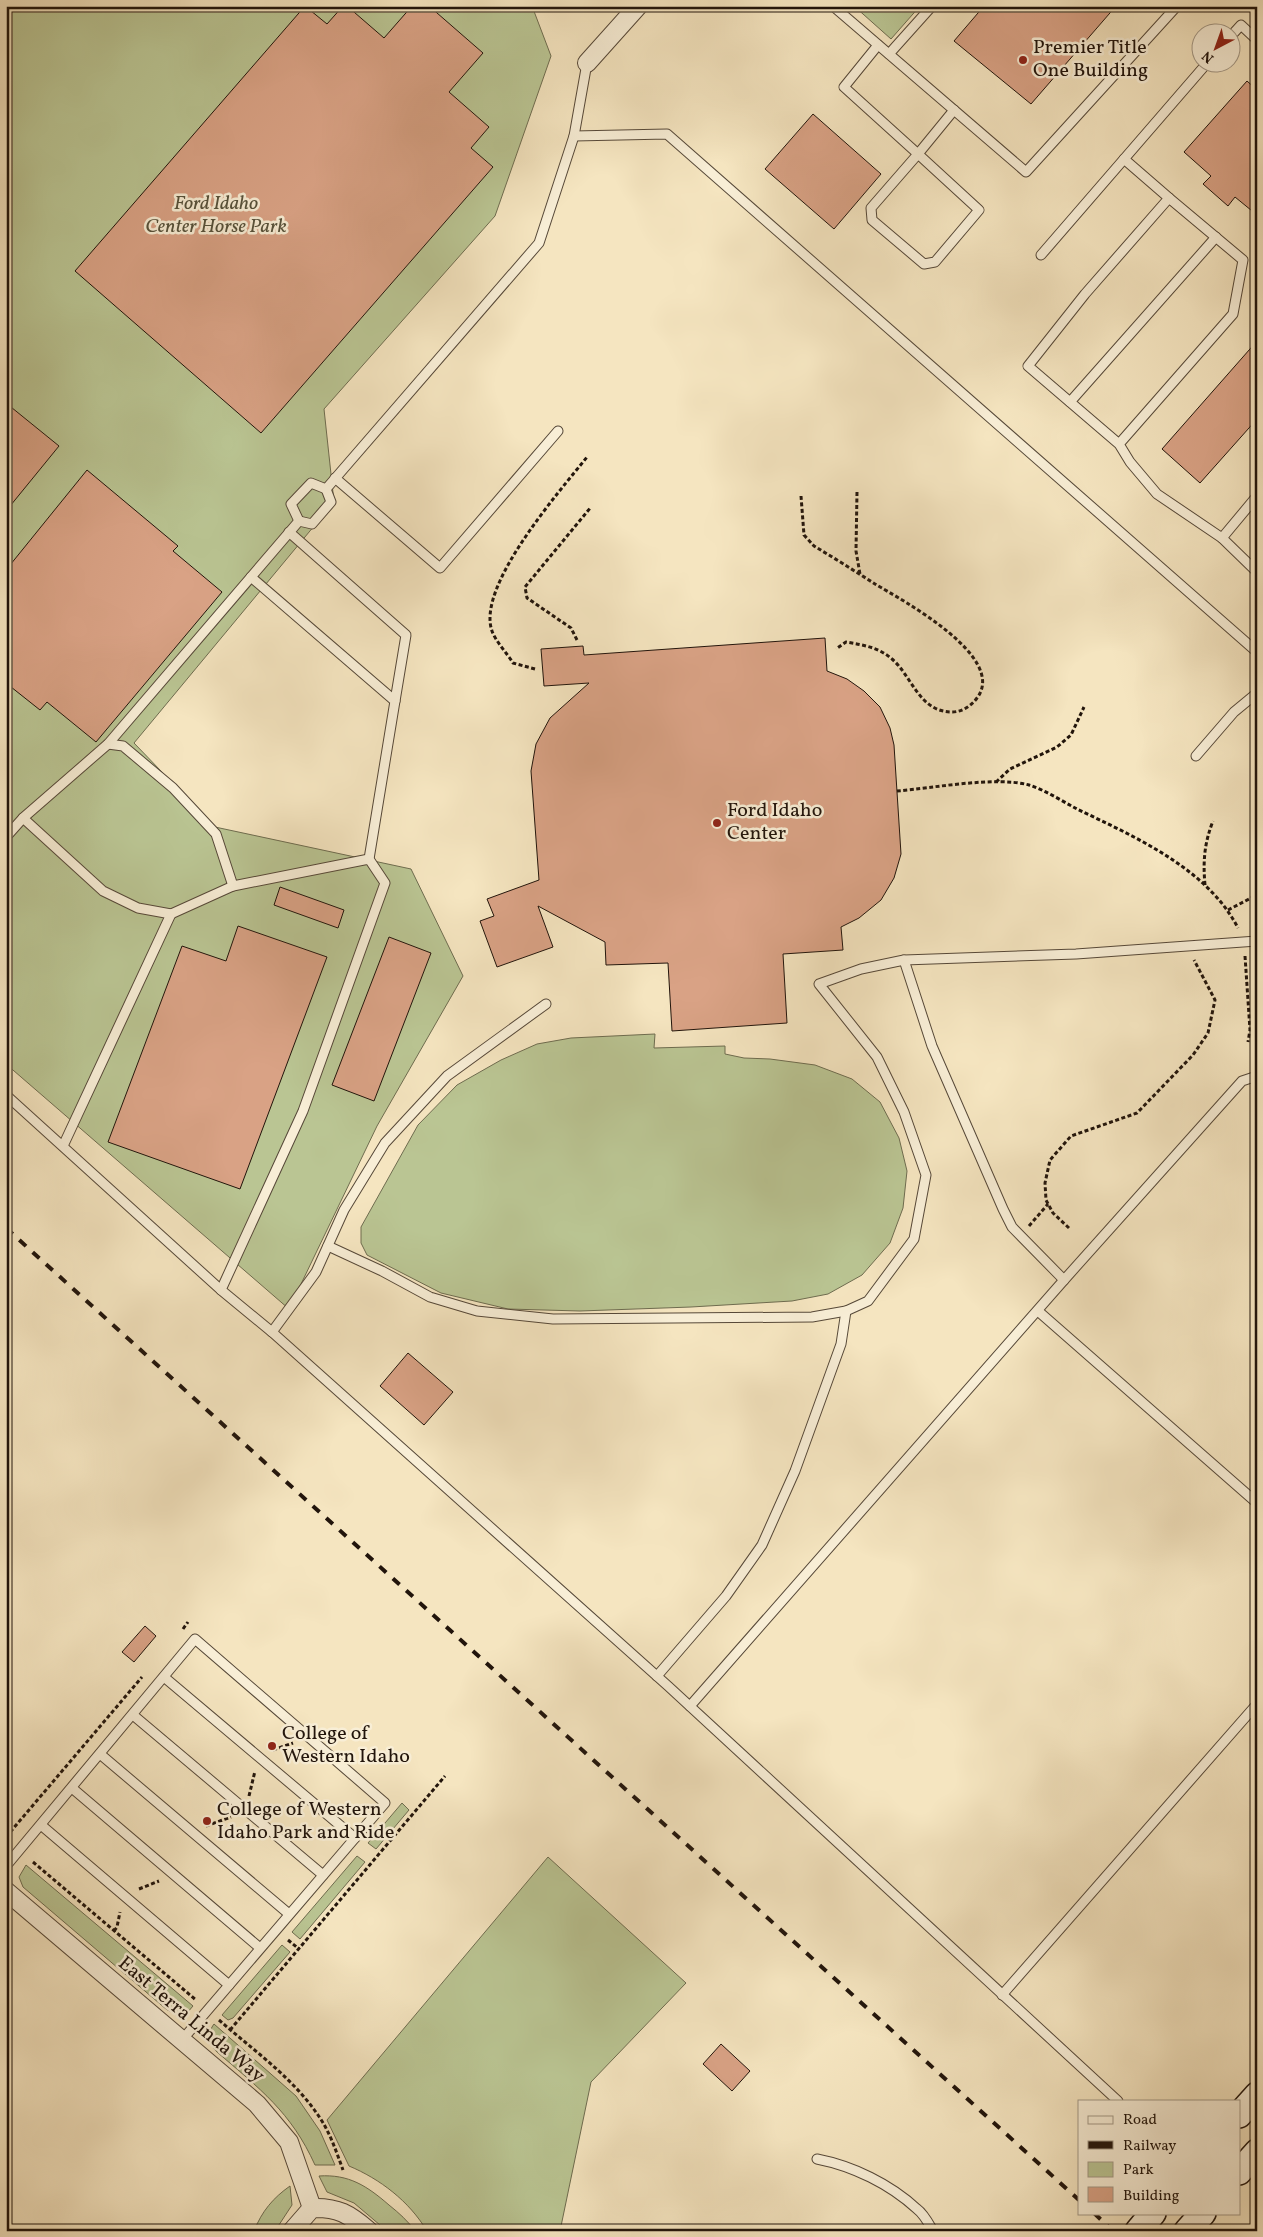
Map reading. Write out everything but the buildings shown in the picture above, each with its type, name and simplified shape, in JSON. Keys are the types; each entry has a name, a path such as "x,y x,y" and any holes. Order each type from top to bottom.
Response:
{"main road":[{"path":"1240,2114 1257,2095"},
{"path":"1138,2231 1152,2214"},
{"path":"1187,2231 1202,2214"}],"street":[{"path":"587,63 638,6"},
{"name":"East Terra Linda Way","path":"6,1890 257,2104 289,2142 312,2208"},
{"path":"292,2231 312,2208 331,2207 351,2216 369,2231"}],"lane":[{"path":"833,6 1026,172 1177,6"},
{"path":"890,54 932,6"},
{"path":"1240,26 1257,40"},
{"path":"878,45 844,88 918,154 979,210 934,262 930,264 919,260 872,220 870,213 871,208 918,154 954,110"},
{"path":"326,488 539,243 574,136 587,63"},
{"path":"1041,255 1199,72"},
{"path":"574,136 667,134 1257,652"},
{"path":"1119,444 1233,314 1243,260 1124,159"},
{"path":"1168,198 1085,294 1028,366 1119,444 1130,462 1157,494 1222,538 1257,572"},
{"path":"1070,402 1216,237"},
{"path":"335,478 440,568 558,431"},
{"path":"298,521 291,504 311,483 326,488"},
{"path":"298,521 312,524 331,502 326,488"},
{"path":"1222,538 1257,496"},
{"path":"6,837 23,818 108,744 298,521"},
{"path":"221,1290 303,1111 385,883 369,859 406,635 289,532"},
{"path":"251,577 395,702"},
{"path":"1196,756 1234,712 1257,694"},
{"path":"108,744 122,746 172,788 216,834 233,886"},
{"path":"23,818 103,890 138,908 171,914 233,886 369,859"},
{"path":"63,1146 171,914"},
{"path":"328,1246 382,1271 430,1297 477,1311 553,1319 812,1317 846,1311 868,1301 914,1239 926,1175 904,1112 877,1057 820,984 861,969 904,960 1076,954 1257,941"},
{"path":"904,960 932,1046 1003,1209 1012,1227 1064,1280"},
{"path":"272,1332 316,1272 344,1210 385,1143 447,1076 546,1004"},
{"path":"690,1706 1064,1280 1242,1082 1257,1076"},
{"path":"6,1095 221,1290 272,1332 657,1676 1117,2100"},
{"path":"657,1676 726,1596 762,1545 795,1472 838,1353 846,1311"},
{"path":"1038,1311 1257,1503"},
{"path":"6,1866 195,1640 385,1803 182,2040"},
{"path":"164,1677 355,1838"},
{"path":"1002,1995 1257,1704"},
{"path":"133,1715 323,1875"},
{"path":"100,1754 290,1914"},
{"path":"72,1788 260,1948"},
{"path":"41,1825 229,1984"},
{"path":"817,2159 851,2169 887,2185 919,2210 934,2231"}],"path":[{"path":"535,669 513,663 492,630 492,600 524,536 588,457"},
{"path":"857,492 856,551 860,574"},
{"path":"801,496 804,534 814,546 941,625 971,654 983,677 982,692 973,704 964,710 952,712 935,708 922,699 904,671 891,658 872,647 846,642 836,649"},
{"path":"577,640 571,628 527,598 525,587 591,507"},
{"path":"996,782 1010,769 1057,747 1071,735 1084,707"},
{"path":"897,791 985,782 1029,785 1129,834 1197,878 1228,910 1245,942 1250,1030 1248,1042"},
{"path":"1205,886 1203,860 1205,843 1213,821"},
{"path":"1228,910 1257,895"},
{"path":"1069,1228 1053,1213 1048,1204 1045,1183 1050,1160 1071,1136 1138,1113 1193,1055 1208,1033 1215,1000 1186,946"},
{"path":"1020,1236 1048,1204"},
{"path":"182,1630 188,1622"},
{"path":"6,1837 143,1675"},
{"path":"195,1834 201,1828 246,1811 258,1756 308,1737"},
{"path":"230,2030 445,1776"},
{"path":"33,1862 196,2000"},
{"path":"114,1931 118,1926 124,1895 174,1875"},
{"path":"288,1940 300,1949"},
{"path":"219,2020 295,2086 318,2115 331,2137 344,2170"}],"green space":[{"name":"Ford Idaho Center Horse Park","path":"6,6 532,6 551,56 495,216 324,409 334,502 134,743 215,827 411,869 463,976 377,1126 289,1309 6,1064"},
{"path":"854,6 920,6 891,39"},
{"path":"655,1034 654,1048 725,1046 725,1054 744,1058 770,1059 815,1065 852,1079 880,1102 899,1138 907,1171 903,1208 890,1243 862,1275 828,1294 792,1301 580,1311 508,1309 441,1293 367,1255 361,1243 361,1227 418,1125 457,1085 501,1060 537,1044 571,1038"},
{"path":"402,1803 409,1810 376,1849 368,1843"},
{"path":"357,1856 365,1862 300,1939 292,1932"},
{"path":"548,1857 686,1983 591,2082 560,2231 427,2231 412,2210 393,2192 372,2177 349,2166 327,2120"},
{"path":"26,1865 193,2006 187,2013 178,2016 166,2009 23,1887 19,1877"},
{"path":"282,1945 290,1952 233,2018 228,2020 222,2015"},
{"path":"214,2024 296,2096 320,2131 335,2165 315,2165 296,2130 273,2102 217,2052 212,2045 209,2035"},
{"path":"319,2176 349,2179 365,2187 396,2211 415,2231 387,2231 354,2203 327,2192"},
{"path":"290,2186 292,2205 275,2231 254,2231 269,2206 278,2195"}],"railway":[{"path":"6,1228 1078,2199"},
{"path":"1095,2214 1113,2231"}],"place":[{"name":"Premier Title One Building","path":"1023,60"},
{"name":"Ford Idaho Center","path":"717,823"},
{"name":"College of Western Idaho","path":"272,1746"},
{"name":"College of Western Idaho Park and Ride","path":"207,1821"}]}
